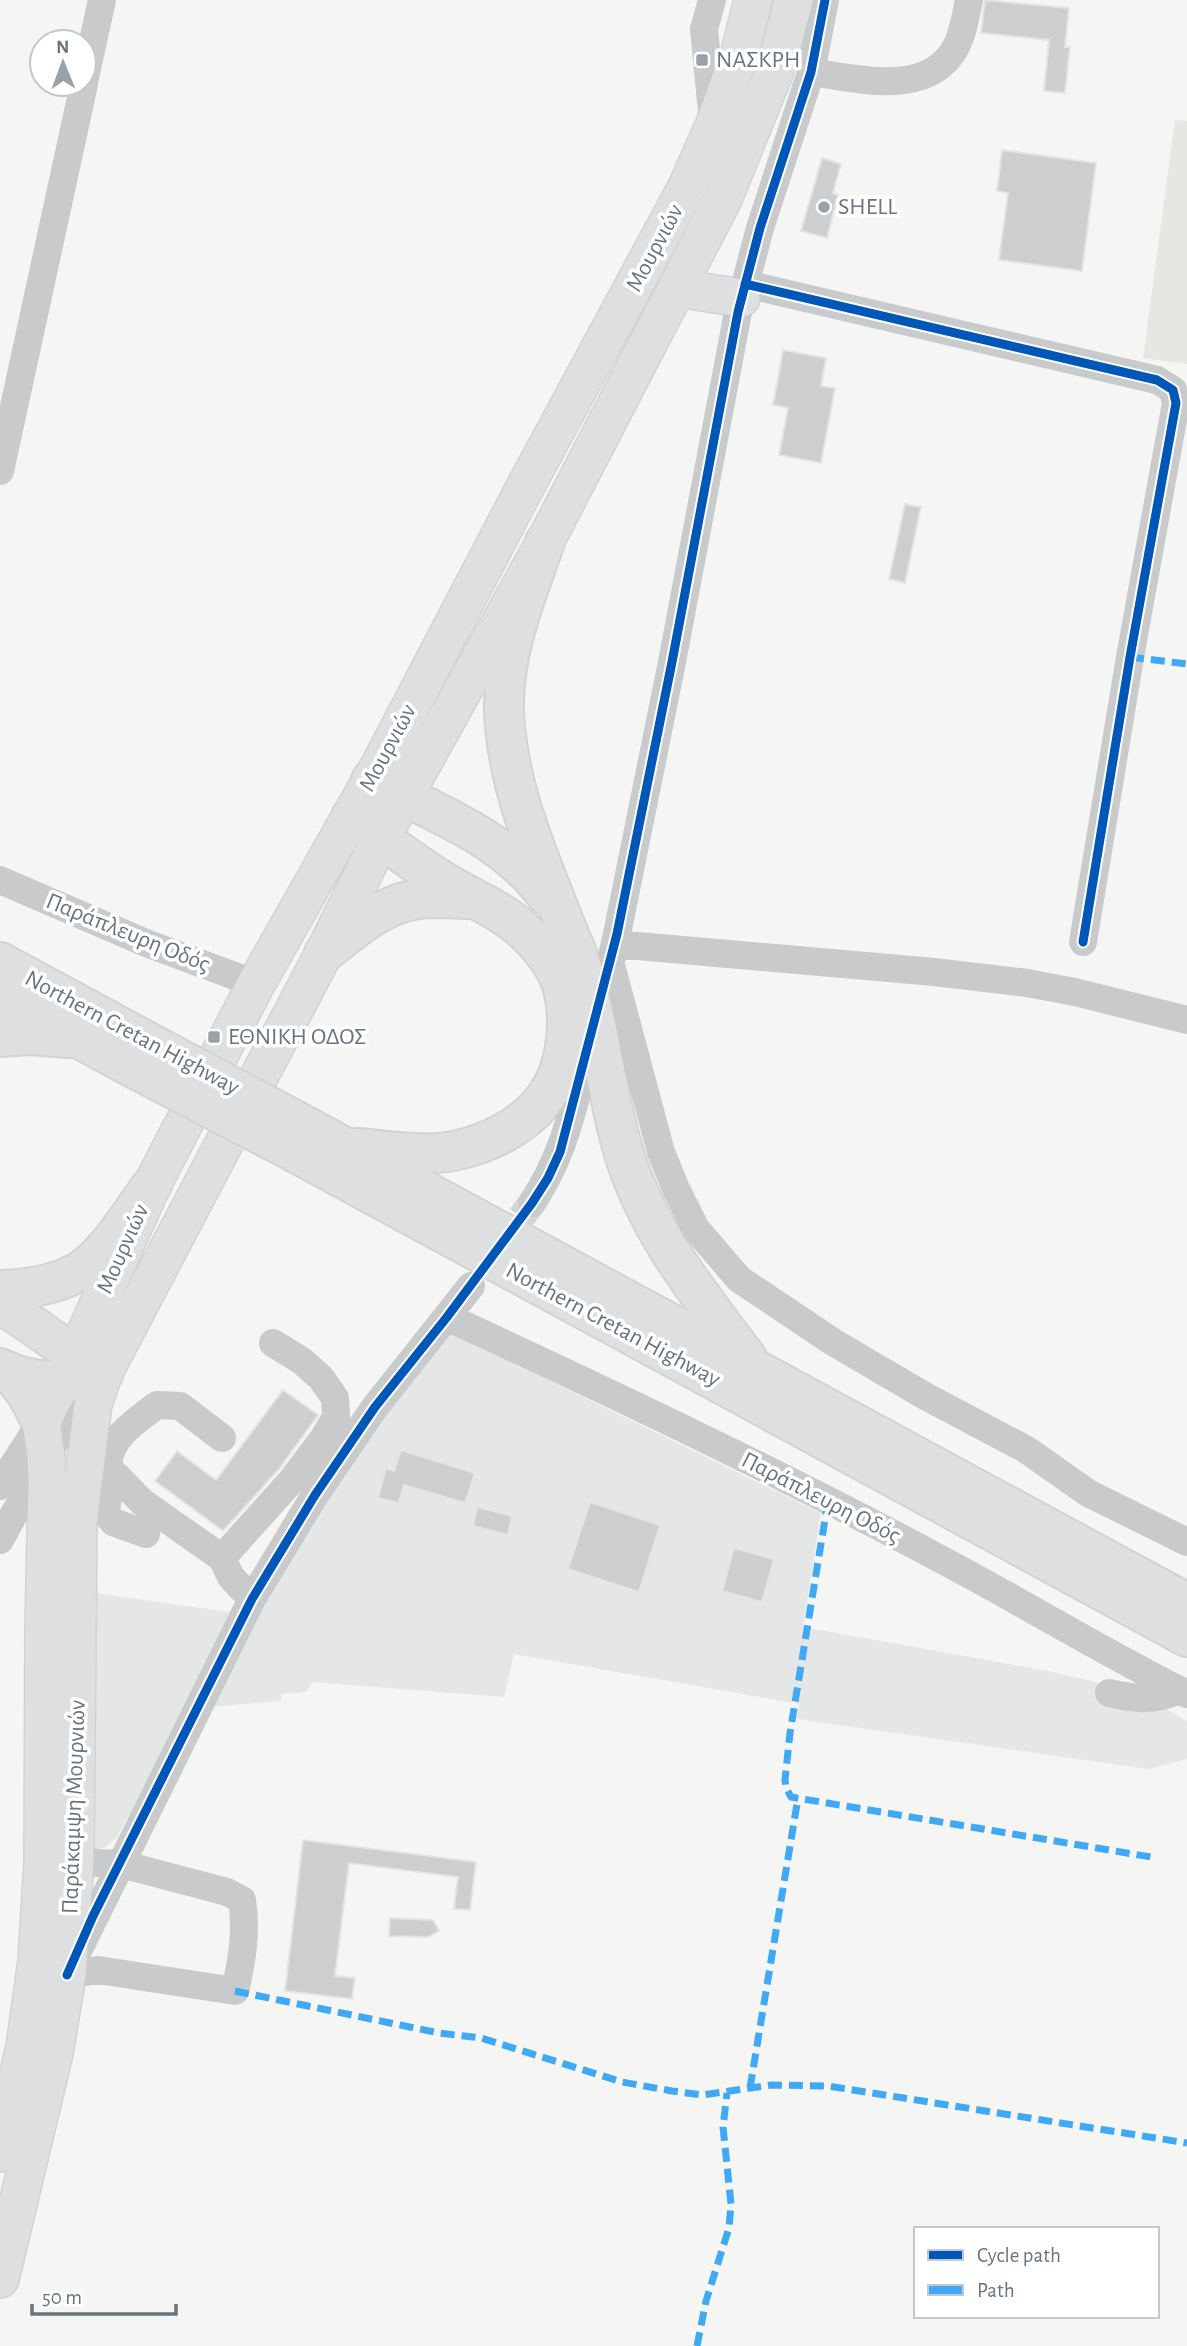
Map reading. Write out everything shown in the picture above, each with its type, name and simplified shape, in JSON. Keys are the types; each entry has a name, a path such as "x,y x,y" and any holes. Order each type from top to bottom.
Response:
{"highway":[{"path":"545,542 513,642 504,709 513,780 531,839 581,964 623,1150 636,1186 673,1258 757,1370"},
{"path":"387,788 483,838 537,883 563,920"},
{"path":"344,1147 451,1152 486,1142 507,1131 528,1115 547,1095 561,1066 566,1034 561,982 535,942 509,917 440,879 366,828"},
{"path":"324,953 367,921 393,906 412,900 479,899"},
{"name":"Northern Cretan Highway","path":"0,962 145,1057 299,1139 1187,1637"},
{"name":"Northern Cretan Highway","path":"0,996 77,1038 145,1057"},
{"path":"0,1037 30,1035 77,1038"},
{"name":"Northern Cretan Highway","path":"299,1139 344,1147 1187,1604"},
{"path":"0,1290 47,1283 82,1270 99,1255 152,1185"},
{"path":"0,1304 33,1324 81,1370 45,1381 4,1370"},
{"path":"4,1370 21,1385 31,1399 44,1439"}],"main road":[{"name":"Μουρνιών","path":"387,788 687,187 739,56 753,0"},
{"path":"81,1370 324,953 366,828 387,788 545,542 723,199 775,73 793,0"},
{"path":"677,288 743,291"},
{"name":"Μουρνιών","path":"44,1439 81,1370 152,1185 256,984 366,828"},
{"name":"Παράκαμψη Μουρνιών","path":"0,2153 25,2048 37,1961 59,1861 78,1524 93,1404 81,1370"},
{"name":"Παράκαμψη Μουρνιών","path":"0,2279 54,2053 67,1975 59,1861 44,1439"}],"street":[{"path":"96,28 102,0"},
{"path":"712,0 707,13 704,37 713,126"},
{"path":"825,0 811,72 760,228 743,291 672,663 610,965 657,1140 676,1189 696,1229 739,1279 845,1349 925,1396 1027,1450 1088,1493 1187,1542"},
{"path":"811,72 900,81 937,70 952,54 963,30 969,0"},
{"path":"0,471 10,377 80,98"},
{"path":"743,291 1157,380 1173,390 1177,403 1130,657 1083,942"},
{"name":"Παράπλευρη Οδός","path":"0,880 146,943 256,984"},
{"path":"610,965 934,972 1027,983 1075,992 1187,1020"},
{"path":"532,1203 560,1152 579,1086"},
{"path":"67,1975 252,1599 315,1495 368,1418 471,1286"},
{"name":"Παράπλευρη Οδός","path":"447,1317 637,1406 828,1501 946,1562 1183,1692"},
{"path":"222,1558 292,1480 336,1417 335,1398 321,1378 273,1343"},
{"path":"222,1438 180,1406 157,1405 116,1440 108,1458 108,1467 142,1502 222,1558 231,1577 252,1599"},
{"name":"Μουρνιών","path":"0,1486 44,1439"},
{"name":"Μουρνιών","path":"0,1539 44,1439"},
{"path":"119,1481 108,1497 106,1513 113,1522 146,1534"},
{"path":"1108,1693 1141,1699 1161,1698 1183,1692"},
{"path":"59,1861 121,1864 227,1892 242,1900 245,1924 242,1958 234,1991 98,1969 67,1975"}],"shaded area":[{"path":"1175,120 1187,121 1187,364 1143,358"},
{"path":"450,1332 821,1513 803,1627 1048,1671 1139,1692 1187,1721 1187,1759 1148,1769 797,1719 799,1704 514,1654 504,1697 312,1682 306,1692 281,1694 281,1701 186,1709 117,1837 106,1847 95,1850 86,1848 82,1591 251,1615 341,1470"}],"building":[{"path":"985,0 1069,8 1065,47 1070,47 1065,93 1044,91 1049,40 981,33"},
{"path":"1002,150 1096,163 1082,271 999,260 1008,193 997,191"},
{"path":"822,158 841,164 833,193 838,195 827,238 801,231"},
{"path":"783,350 826,358 821,386 835,388 821,463 779,455 788,408 773,405"},
{"path":"905,504 921,507 905,583 889,579"},
{"path":"283,1390 318,1415 279,1469 223,1531 155,1481 177,1451 216,1480"},
{"path":"401,1450 475,1473 465,1503 404,1485 399,1503 378,1498 386,1468 394,1471"},
{"path":"590,1502 660,1525 639,1592 568,1569"},
{"path":"477,1507 512,1516 508,1535 473,1526"},
{"path":"734,1548 774,1559 762,1602 722,1591"},
{"path":"303,1840 476,1862 470,1910 454,1909 458,1877 349,1863 335,1976 355,1978 352,1999 285,1991"},
{"path":"390,1918 433,1920 439,1931 428,1937 389,1936"}],"tunnel":[{"path":"496,1251 532,1203"}],"marked path":[{"path":"1130,657 1187,664"},
{"path":"828,1501 790,1733 785,1780 791,1797 1157,1858"},
{"path":"750,2088 798,1798"},
{"path":"235,1991 439,2033 481,2038 622,2082 672,2091 702,2095 772,2085 828,2086 1187,2143"},
{"path":"697,2346 706,2301 729,2228 731,2204 723,2127 727,2093"}],"cycle path":[{"path":"67,1975 93,1916 252,1599 315,1495 375,1407 447,1317 532,1203 560,1152 617,934 738,312 760,228 811,72 825,0"},
{"path":"745,284 1157,380 1173,390 1176,403 1130,657 1083,942"}],"place":[{"name":"ΝΑΣΚΡΗ","path":"702,60"},
{"name":"SHELL","path":"824,207"},
{"name":"ΕΘΝΙΚΗ ΟΔΟΣ","path":"214,1037"}]}
